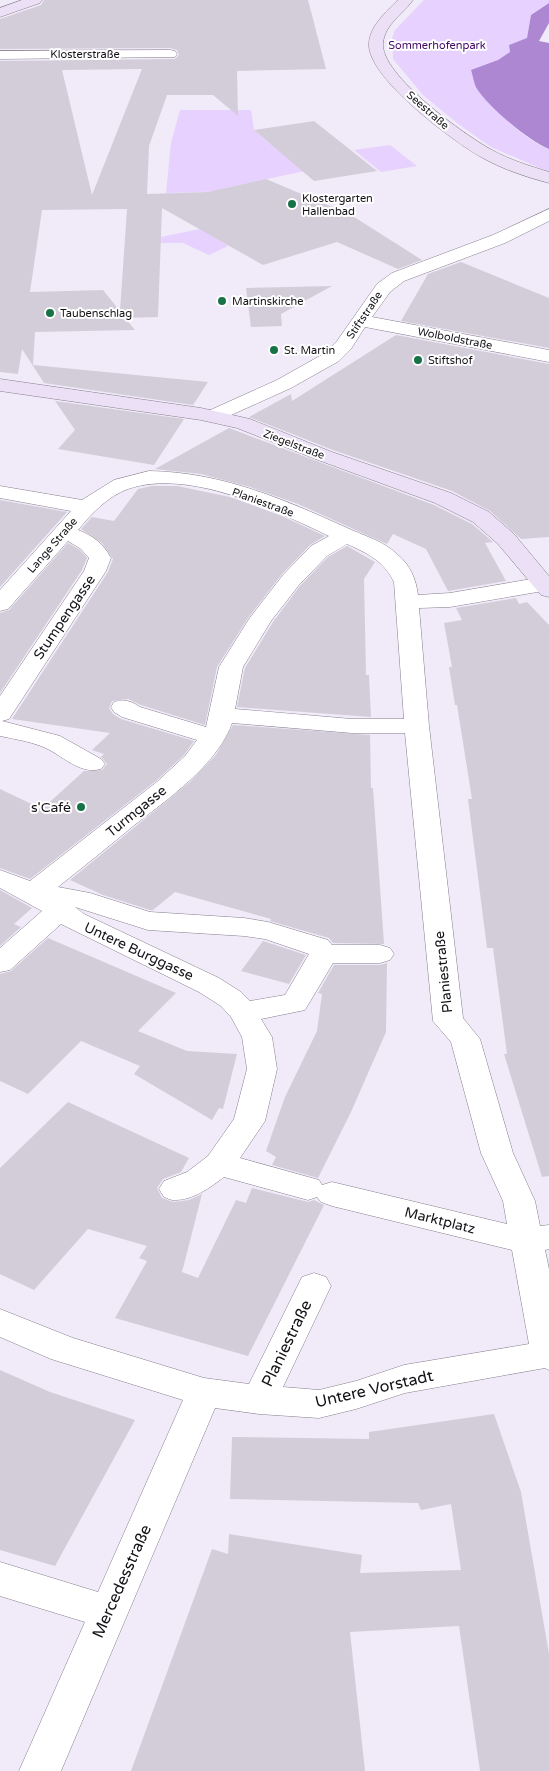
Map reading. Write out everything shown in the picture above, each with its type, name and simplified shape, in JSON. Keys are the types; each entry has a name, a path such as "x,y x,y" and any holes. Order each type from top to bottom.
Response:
{"main road":[{"path":"0,14 35,0"},
{"name":"Seestraße","path":"406,0 382,26 377,36 376,50 391,76 417,102 460,138 485,153 513,166 549,178"},
{"name":"Ziegelstraße","path":"0,385 213,416 243,424 325,456 443,498 481,517 506,539 546,587"}],"street":[{"name":"Klosterstraße","path":"0,55 170,54"},
{"name":"Stiftstraße","path":"213,416 317,367 332,357 344,345 383,288 398,277 499,240 549,214"},
{"name":"Wolboldstraße","path":"361,321 549,356"},
{"name":"Planiestraße","path":"86,507 103,494 122,484 150,478 175,478 206,482 260,498 346,535 389,557 398,568 405,582 417,726 448,1021 465,1039 497,1152 538,1239 549,1355"},
{"name":"Lange Straße","path":"0,492 86,507"},
{"name":"Lange Straße","path":"0,604 86,507"},
{"name":"Stumpengasse","path":"0,714 95,571 100,558 96,548 63,531"},
{"name":"Turmgasse","path":"34,892 167,787 194,761 217,726 231,667 261,619 291,580 319,550 346,535"},
{"path":"406,602 450,600 546,587"},
{"path":"123,707 131,712 217,726 417,726"},
{"path":"0,728 51,741 92,764"},
{"name":"Untere Burggasse","path":"0,878 34,892 61,909 74,920 209,985 231,999 243,1012 257,1037 262,1069 249,1120 218,1164 198,1180 175,1189"},
{"name":"Untere Burggasse","path":"34,892 80,899 148,921 244,927 268,931 318,946 324,954"},
{"path":"0,963 61,909"},
{"path":"243,1012 295,1002 324,954 380,954"},
{"name":"Marktplatz","path":"218,1164 320,1191 538,1239"},
{"name":"Planiestraße","path":"259,1400 314,1286"},
{"name":"Untere Vorstadt","path":"0,1322 63,1349 204,1392 259,1400 319,1404 356,1395 404,1379 549,1355"},
{"name":"Mercedesstraße","path":"40,1771 107,1612 204,1392"},
{"path":"0,1579 107,1612"}],"green space":[{"name":"Sommerhofenpark","path":"424,0 549,0 549,3 531,15 527,38 509,45 510,52 498,60 476,88 519,131 549,149 549,172 491,147 457,123 423,95 393,59 392,38 395,30"},
{"path":"180,110 251,110 254,130 270,144 285,142 305,171 225,188 229,191 166,193 171,143"},
{"path":"390,145 417,166 381,172 354,150"},
{"path":"200,229 228,246 209,255 183,243 128,243 128,240 161,237"}],"shaded area":[{"path":"549,3 549,23 539,41 549,43 549,149 520,131 490,105 477,89 471,70 498,60 510,52 509,45 527,38 531,15"}],"building":[{"path":"44,0 308,0 326,69 237,71 238,116 213,95 167,95 149,146 147,194 208,192 266,179 351,215 422,260 398,269 337,242 263,265 162,208 158,317 125,318 135,330 35,332 33,365 208,382 193,405 44,383 22,349 18,374 0,372 0,61 175,59 179,55 177,50 170,48 0,49 0,19 41,5","holes":["142,69 92,195 62,70","127,209 120,311 103,290 30,292 42,210"]},
{"path":"314,121 377,171 314,181 254,130"},
{"path":"461,262 549,298 549,348 401,321 428,274"},
{"path":"332,286 281,314 282,326 251,327 246,288"},
{"path":"396,335 549,364 549,537 521,539 490,511 452,491 333,450 249,417 291,394 292,401"},
{"path":"55,401 184,419 154,465 58,449 75,430"},
{"path":"229,428 434,505 472,524 493,542 485,543 506,581 448,591 426,549 393,534 387,544 298,504 250,487 201,474 155,469"},
{"path":"152,486 177,486 230,497 282,516 325,536 310,545 282,574 248,618 217,667 205,725 141,705 128,699 112,701 109,708 113,714 121,719 194,741 184,755 157,780 30,879 0,868 0,789 42,809 84,771 102,770 107,764 101,757 104,754 92,750 110,733 12,719 108,572 113,559 102,543 81,529 92,517 114,521 138,489"},
{"path":"0,500 67,512 0,587"},
{"path":"68,543 80,550 87,558 82,570 0,693 0,613 9,610"},
{"path":"347,546 375,562 364,579 366,675 369,675 371,717 237,707 245,668 273,622 300,586 328,557"},
{"path":"516,598 519,604 527,602 549,625 549,1176 542,1177 504,1054 507,1054 493,948 487,948 468,799 472,799 457,705 455,705 449,667 452,667 444,623 462,620 456,608"},
{"path":"233,725 370,735 371,788 373,788 384,944 333,943 329,938 270,921 271,919 175,892 153,910 150,910 103,895 70,880 190,782 216,755"},
{"path":"0,890 32,908 14,924 21,927 0,946"},
{"path":"48,938 176,993 138,1031 187,1051 237,1054 223,1109 219,1108 212,1120 134,1074 140,1066 81,1041 28,1094 0,1081 0,974 11,971"},
{"path":"263,941 306,955 289,984 241,971"},
{"path":"387,963 386,1032 351,1112 318,1178 272,1165 276,1157 266,1151 285,1097 317,1031 322,994 318,993 334,965 380,965"},
{"path":"68,1102 189,1158 181,1172 163,1179 157,1188 162,1198 173,1202 189,1200 202,1194 182,1272 198,1278 236,1200 246,1203 252,1188 308,1202 314,1200 324,1205 248,1356 115,1318 147,1261 139,1258 147,1246 88,1229 34,1290 0,1274 0,1168"},
{"path":"0,1370 50,1392 135,1420 55,1566 0,1550"},
{"path":"494,1414 521,1492 549,1654 549,1771 480,1771 459,1626 350,1632 365,1771 131,1771 212,1549 228,1554 229,1534 362,1555 360,1573 461,1570 451,1504 421,1510 418,1503 230,1499 232,1437 369,1439 369,1432"}],"place":[{"name":"Klostergarten Hallenbad","path":"292,204"},
{"name":"Martinskirche","path":"222,301"},
{"name":"Taubenschlag","path":"50,313"},
{"name":"St. Martin","path":"274,350"},
{"name":"Stiftshof","path":"418,360"},
{"name":"s'Café","path":"81,807"}]}
